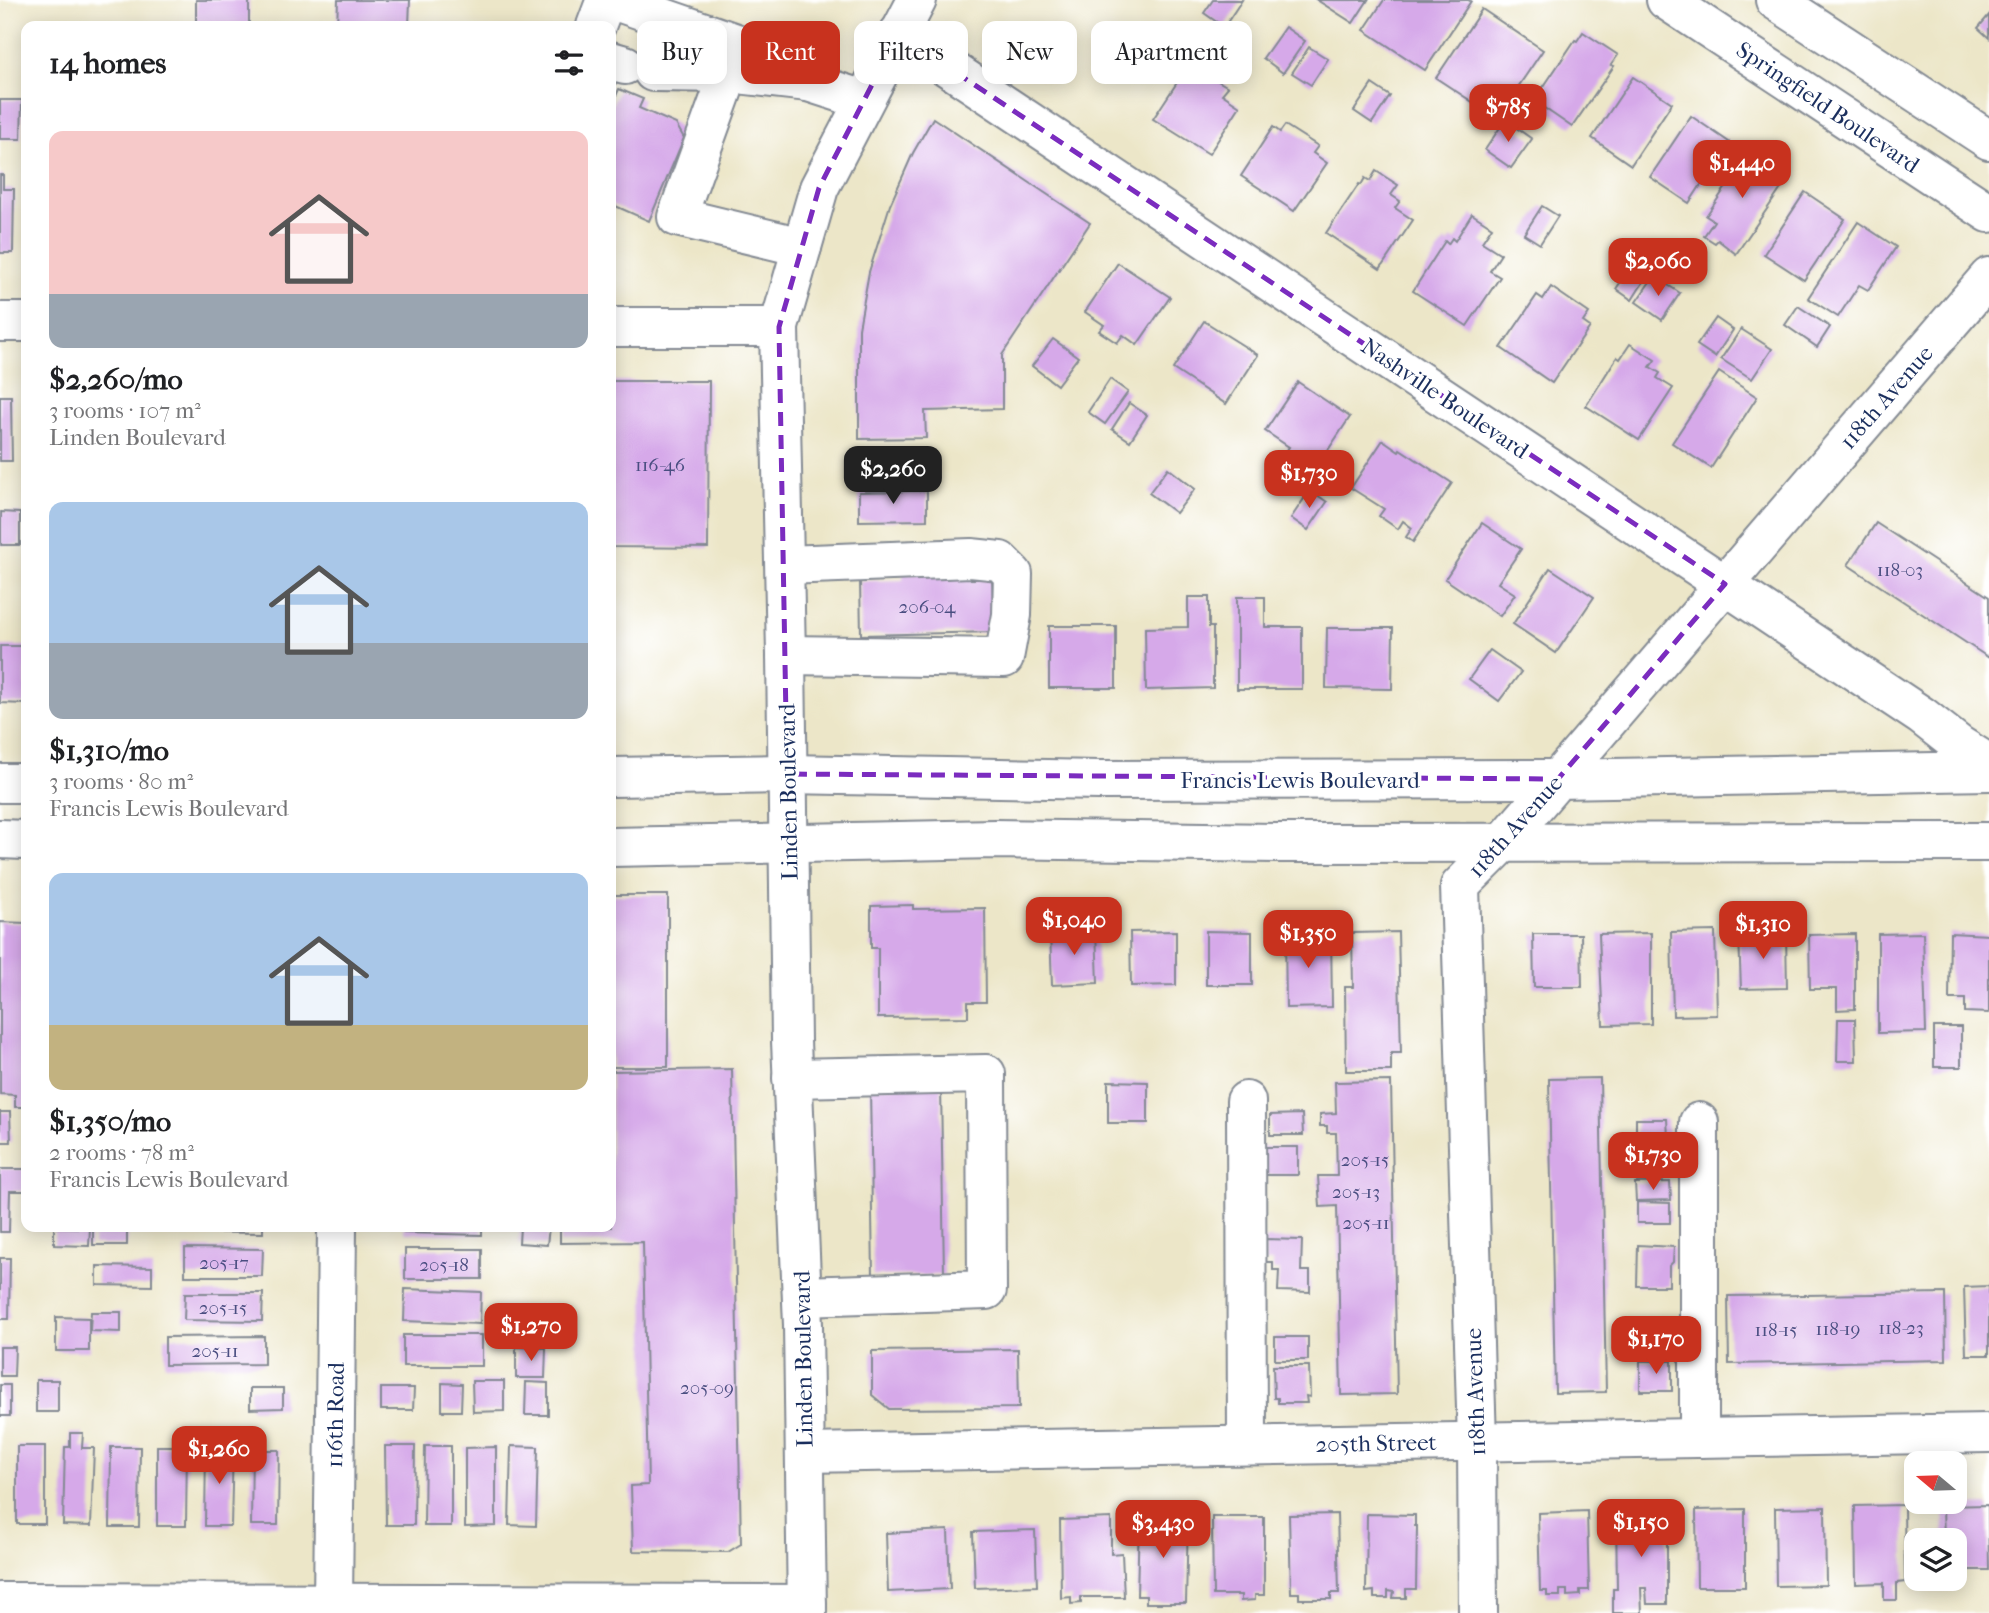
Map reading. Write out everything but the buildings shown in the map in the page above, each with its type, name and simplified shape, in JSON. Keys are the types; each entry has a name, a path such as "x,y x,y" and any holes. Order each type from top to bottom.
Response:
{"street":[{"name":"Linden Boulevard","path":"905,21 916,0"},
{"name":"Springfield Boulevard","path":"1666,0 1989,214"},
{"path":"1775,0 1989,140"},
{"path":"598,21 605,2 621,3 741,45"},
{"path":"630,66 741,74"},
{"path":"729,73 677,217 802,247"},
{"name":"Nashville Boulevard","path":"968,81 1725,584 1989,764"},
{"path":"813,84 864,100"},
{"name":"Linden Boulevard","path":"807,1608 802,1296 792,1078 779,327 819,188 872,84"},
{"name":"118th Avenue","path":"1478,1613 1477,1441 1460,886 1502,844 1989,277"},
{"path":"0,322 21,322"},
{"path":"616,327 779,327"},
{"path":"785,565 971,558 1000,561 1013,574 1012,615 1004,658 786,655"},
{"name":"Francis Lewis Boulevard","path":"616,777 787,774 1099,780 1558,779 1989,771"},
{"path":"0,783 21,783"},
{"path":"0,839 21,840"},
{"path":"616,846 995,839 1502,844 1989,842"},
{"path":"792,1078 986,1073 987,1290 802,1296"},
{"path":"1246,1101 1247,1445"},
{"path":"1699,1122 1699,1438"},
{"name":"116th Road","path":"333,1603 337,1232"},
{"name":"205th Street","path":"805,1453 1989,1433"},
{"path":"0,1602 807,1608"}],"highlighted area":[{"path":"898,34 1725,584 1558,779 787,774 779,327 819,188"}]}
